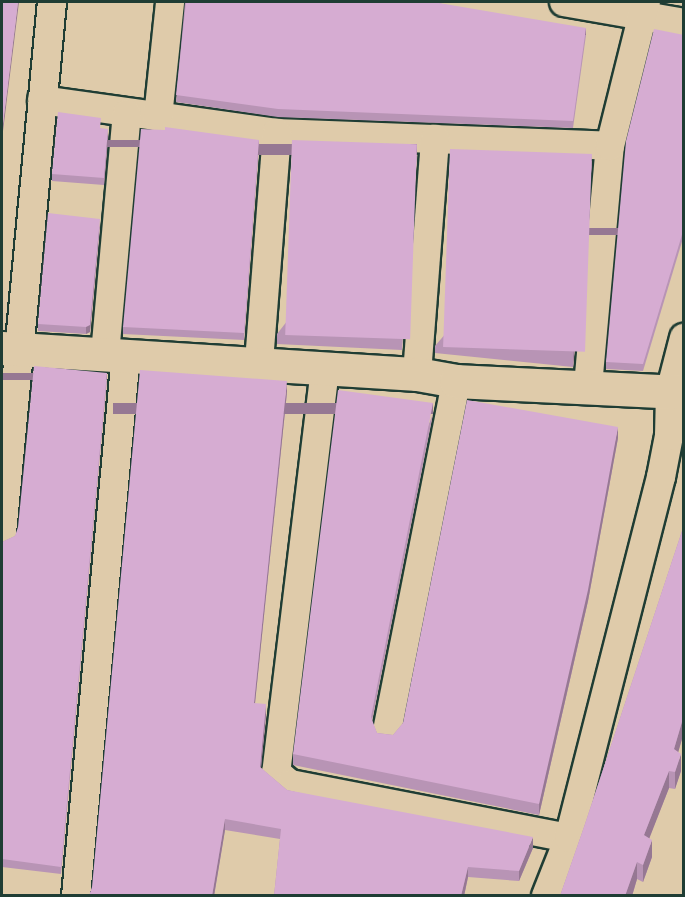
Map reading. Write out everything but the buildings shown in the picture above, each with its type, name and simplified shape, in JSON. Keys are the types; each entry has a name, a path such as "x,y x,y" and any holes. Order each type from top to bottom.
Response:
{"street":[{"path":"2,534 11,349 52,2"},
{"path":"158,117 170,2"},
{"path":"564,2 644,8 684,22"},
{"path":"588,386 610,146 644,8"},
{"path":"42,100 127,114 277,133 610,146"},
{"path":"82,894 116,354 127,114"},
{"path":"259,362 277,133"},
{"path":"417,374 435,139"},
{"path":"546,896 569,838 661,477 677,392 684,338"},
{"path":"11,349 259,362 325,369 417,374 456,381 677,392"},
{"path":"325,369 276,772 290,784 569,838"},
{"path":"387,731 456,381"}]}
